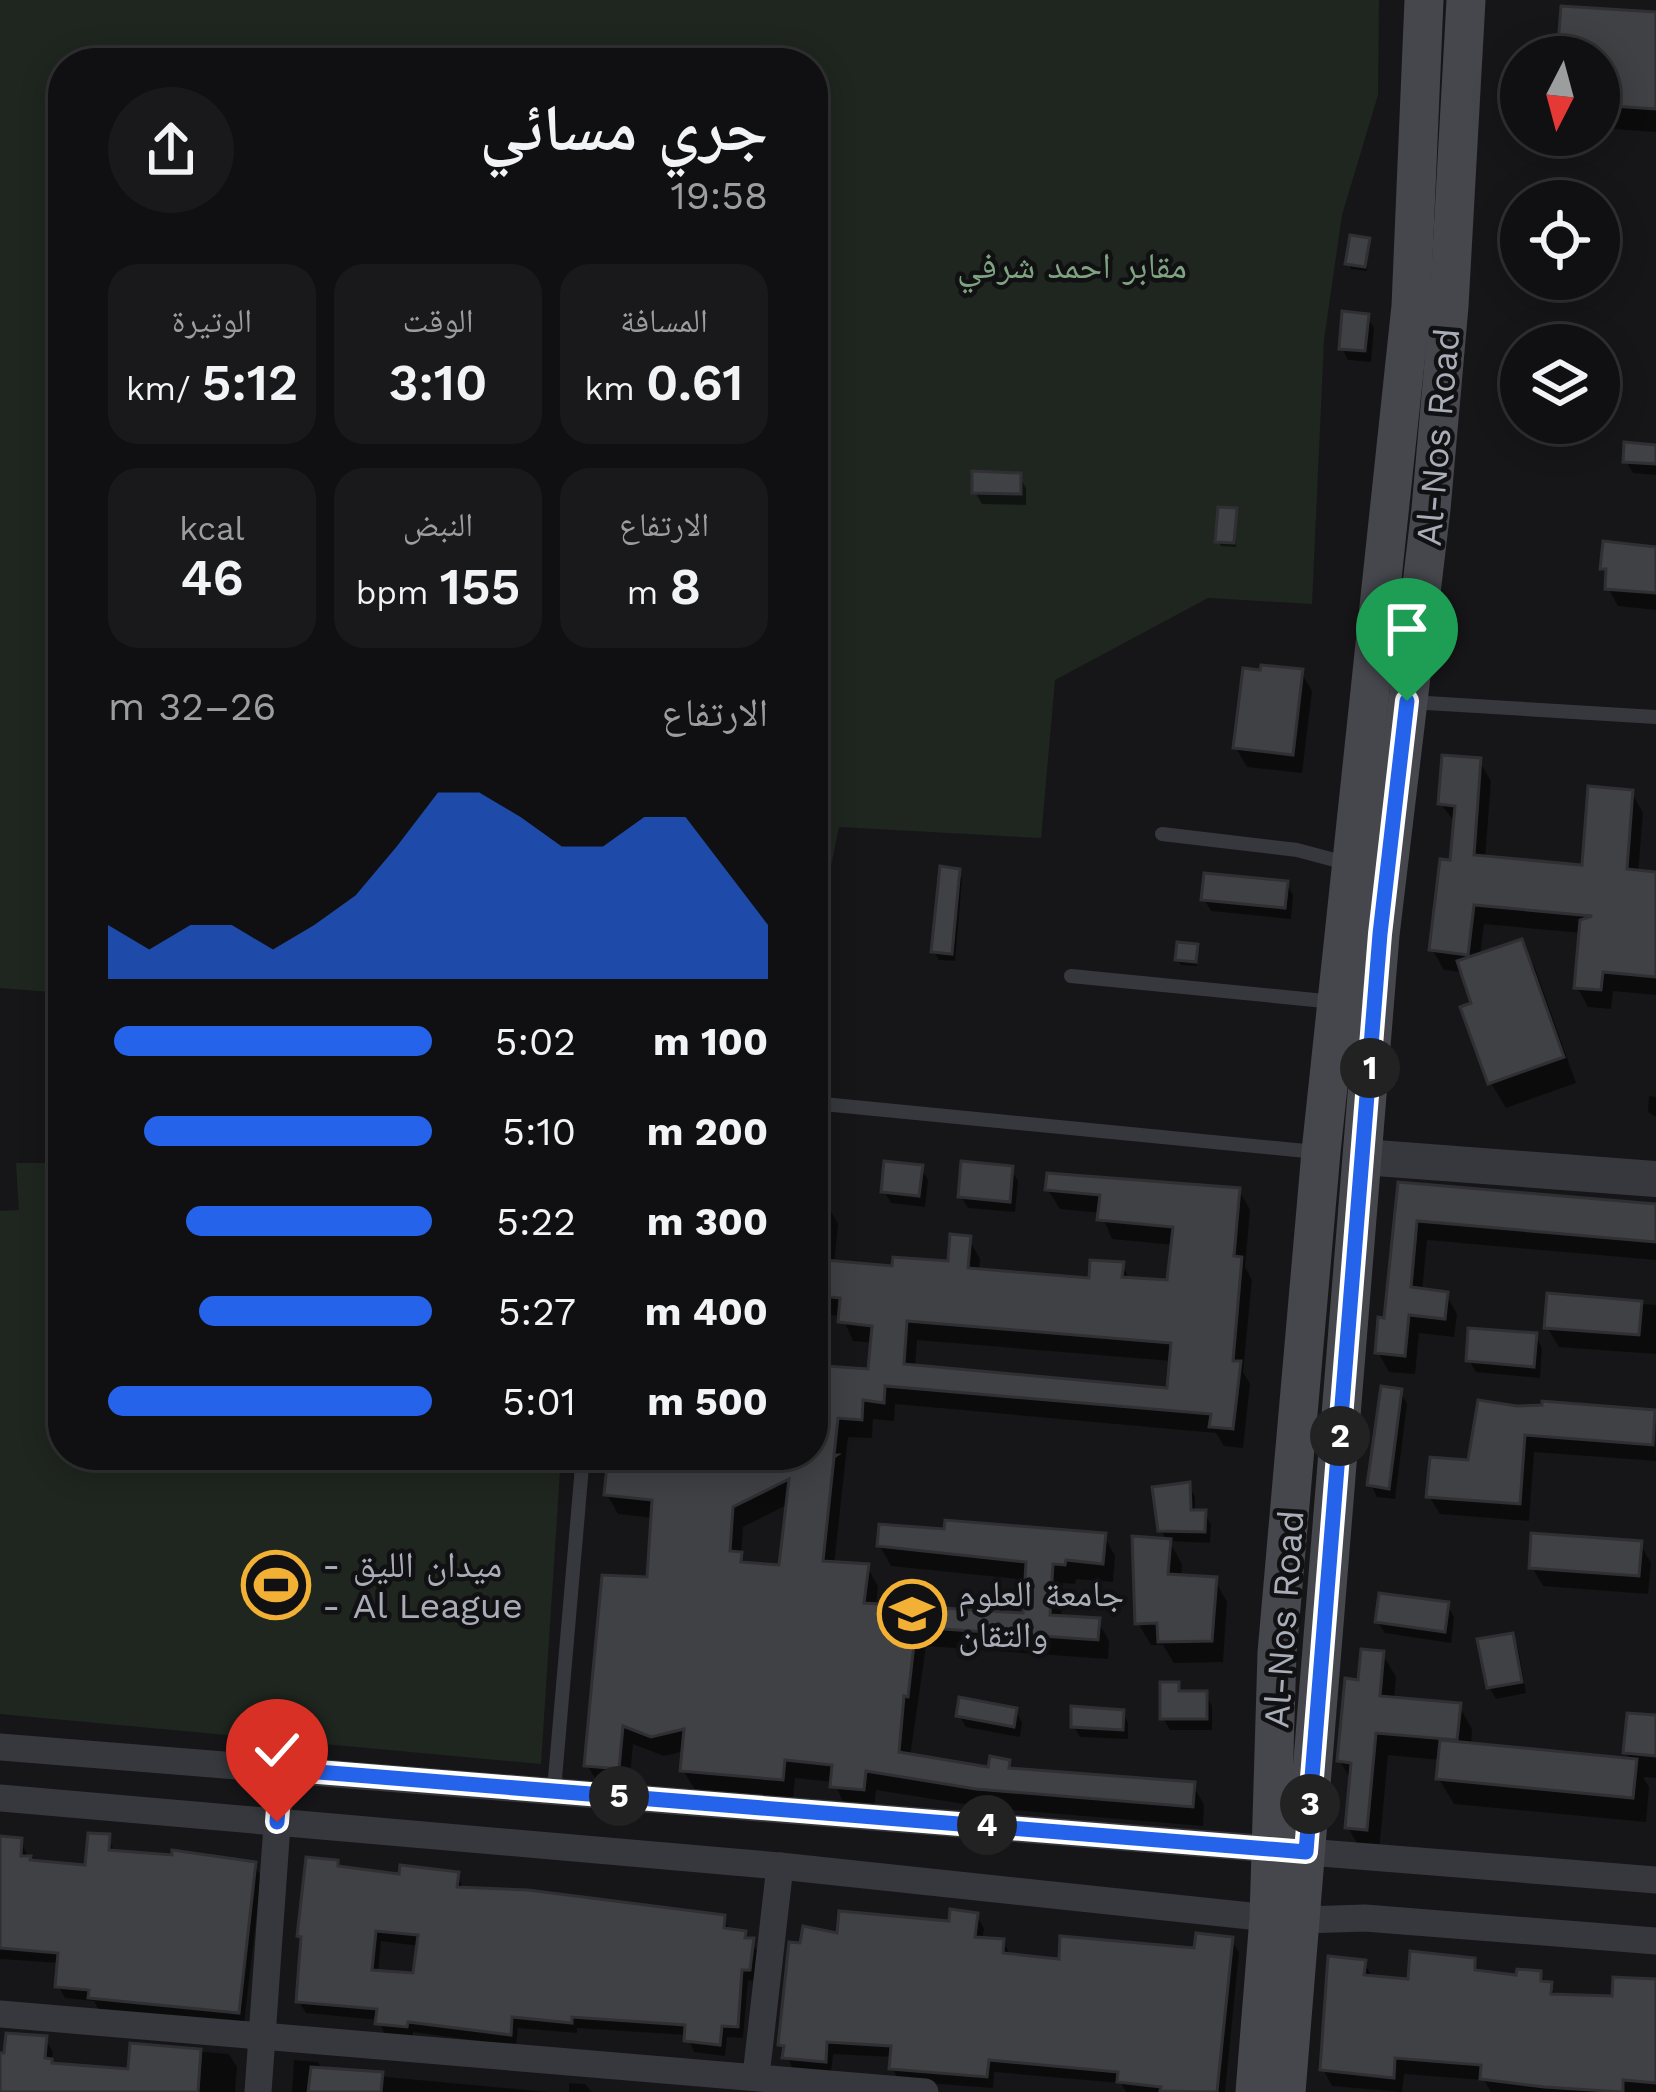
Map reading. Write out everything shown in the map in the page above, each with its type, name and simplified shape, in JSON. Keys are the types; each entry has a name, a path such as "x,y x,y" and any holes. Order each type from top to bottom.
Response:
{"main road":[{"name":"Al-Nos Road","path":"1289,1850 1277,1653 1321,1152 1411,306 1424,0"},
{"name":"Al-Nos Road","path":"1283,2092 1289,1850 1363,1156 1380,934 1431,509 1449,306 1466,0"}],"street":[{"path":"1363,1156 1656,1179"},
{"path":"0,1747 1656,1880"},
{"path":"257,2092 281,1769"},
{"path":"0,1798 780,1866 1286,1919 1365,1918 1656,1941"},
{"path":"756,2076 780,1866"},
{"path":"0,2014 262,2036 658,2079 756,2076 838,2088 925,2092"}],"lane":[{"path":"1407,701 1656,717"},
{"path":"1162,834 1297,850 1350,864"},
{"path":"1071,976 1336,1003"},
{"path":"828,1104 1321,1152"},
{"path":"554,1790 582,1470"}],"green space":[{"name":"مقابر احمد شرفي","path":"0,0 1379,0 1378,95 1342,215 1324,340 1312,604 1208,598 1055,680 1041,838 839,827 828,881 828,48 48,48 48,992 0,988"},
{"name":"- ميدان الليق - Al League","path":"16,1163 48,1163 48,1470 560,1470 541,1764 0,1714 0,1211 19,1210"}],"building":[{"path":"1561,6 1656,12 1656,109 1620,106 1620,36 1559,36"},
{"path":"1350,235 1370,238 1365,267 1345,264"},
{"path":"1342,311 1369,314 1365,351 1339,349"},
{"path":"1624,442 1656,445 1656,464 1623,462"},
{"path":"972,471 1021,473 1021,494 972,493"},
{"path":"1218,507 1237,508 1234,543 1215,542"},
{"path":"1603,541 1656,547 1656,593 1605,589 1606,569 1600,569"},
{"path":"1261,665 1303,669 1293,755 1233,748 1243,668 1260,670"},
{"path":"1442,755 1481,758 1474,855 1582,865 1588,786 1633,790 1627,869 1656,872 1656,977 1603,972 1601,990 1574,988 1580,920 1592,916 1474,905 1468,955 1429,950 1440,859 1450,860 1455,806 1438,804"},
{"path":"940,866 960,869 952,954 931,952"},
{"path":"1204,873 1288,881 1285,908 1201,900"},
{"path":"1522,939 1564,1057 1488,1084 1460,1007 1471,1003 1457,961"},
{"path":"1177,942 1198,944 1196,962 1175,960"},
{"path":"884,1161 923,1165 919,1196 881,1192"},
{"path":"961,1161 1013,1166 1010,1202 958,1197"},
{"path":"1047,1173 1240,1188 1234,1256 1242,1257 1233,1361 1241,1361 1233,1429 1209,1427 1211,1414 885,1386 884,1403 863,1400 862,1420 838,1418 823,1561 869,1564 864,1603 1023,1613 1026,1562 877,1546 879,1524 944,1529 945,1520 1106,1533 1103,1564 1066,1560 1065,1565 1053,1564 1050,1615 1100,1618 1098,1640 916,1627 899,1752 988,1767 990,1756 1010,1760 1009,1768 1195,1782 1193,1807 976,1789 866,1771 864,1790 830,1787 832,1765 785,1760 783,1780 680,1771 684,1729 651,1737 623,1726 619,1769 584,1766 602,1575 647,1577 652,1500 604,1495 606,1470 828,1470 828,1366 868,1369 872,1326 838,1322 840,1298 828,1297 828,1260 892,1266 893,1257 948,1261 950,1234 971,1236 968,1268 1089,1278 1090,1260 1124,1262 1122,1277 1167,1280 1173,1227 1097,1220 1100,1195 1045,1190","holes":["907,1321 1171,1343 1167,1388 904,1364","789,1479 779,1565 741,1562 742,1552 730,1551 733,1507"]},
{"path":"1398,1182 1656,1204 1656,1242 1417,1221 1411,1287 1448,1292 1445,1319 1409,1315 1405,1356 1375,1353 1378,1317 1384,1318"},
{"path":"1547,1293 1642,1301 1639,1335 1544,1328"},
{"path":"1468,1328 1537,1333 1534,1367 1466,1361"},
{"path":"1381,1386 1402,1389 1389,1489 1367,1485"},
{"path":"1478,1400 1517,1406 1542,1405 1542,1401 1655,1410 1653,1445 1525,1435 1520,1504 1426,1497 1430,1457 1468,1460"},
{"path":"1190,1482 1191,1510 1206,1510 1205,1532 1158,1531 1152,1487"},
{"path":"1531,1533 1642,1541 1639,1576 1529,1568"},
{"path":"1132,1536 1171,1539 1168,1574 1217,1577 1212,1641 1158,1642 1157,1623 1135,1624"},
{"path":"1379,1593 1449,1602 1445,1632 1375,1622"},
{"path":"1513,1633 1522,1682 1487,1688 1477,1639"},
{"path":"1361,1649 1384,1651 1380,1696 1461,1703 1457,1740 1376,1733 1367,1830 1345,1828 1351,1763 1337,1761 1345,1678 1358,1680"},
{"path":"1160,1682 1179,1682 1179,1691 1207,1691 1207,1719 1160,1719"},
{"path":"959,1697 1017,1708 1014,1727 956,1716"},
{"path":"1071,1706 1124,1710 1123,1730 1071,1727"},
{"path":"1627,1713 1656,1715 1656,1756 1623,1753"},
{"path":"1440,1740 1637,1759 1633,1798 1436,1779"},
{"path":"88,1833 110,1834 109,1850 172,1855 172,1850 256,1862 239,2013 88,1998 89,1990 55,1987 58,1953 0,1948 0,1836 22,1838 21,1856 31,1856 30,1860 85,1865"},
{"path":"306,1857 399,1874 400,1865 459,1872 457,1887 528,1890 725,1915 724,1928 746,1931 745,1938 754,1938 750,1970 742,1970 738,2027 722,2026 720,2045 684,2041 685,2025 572,2017 572,2023 512,2017 511,2035 408,2022 407,2027 375,2024 377,2009 296,2002 301,1937 297,1936","holes":["376,1931 418,1935 413,1973 372,1970"]},
{"path":"950,1909 978,1913 975,1937 1004,1939 1003,1953 1059,1959 1060,1936 1194,1948 1196,1933 1233,1937 1217,2092 1160,2091 1161,2087 1117,2082 1118,2072 989,2060 987,2077 889,2069 891,2046 827,2042 826,2062 782,2058 784,2046 778,2045 789,1942 800,1943 803,1926 837,1933 839,1911 949,1921"},
{"path":"1410,1951 1475,1958 1475,1970 1516,1975 1517,1969 1541,1971 1541,1981 1552,1982 1551,1994 1612,1996 1613,1977 1656,1979 1656,2083 1623,2080 1623,2092 1544,2087 1480,2079 1481,2065 1395,2058 1394,2078 1320,2070 1328,1956 1366,1960 1364,1975 1408,1979"},
{"path":"6,2033 47,2036 45,2058 52,2063 128,2069 130,2043 201,2049 198,2092 0,2092 0,2053 4,2053"},
{"path":"311,2067 383,2072 381,2092 308,2092"}],"place":[{"name":"- ميدان الليق - Al League","path":"276,1585"},
{"name":"جامعة العلوم والتقان","path":"912,1614"}],"route":[{"path":"277,1822 281,1769 1306,1852 1380,934 1407,701"}]}
